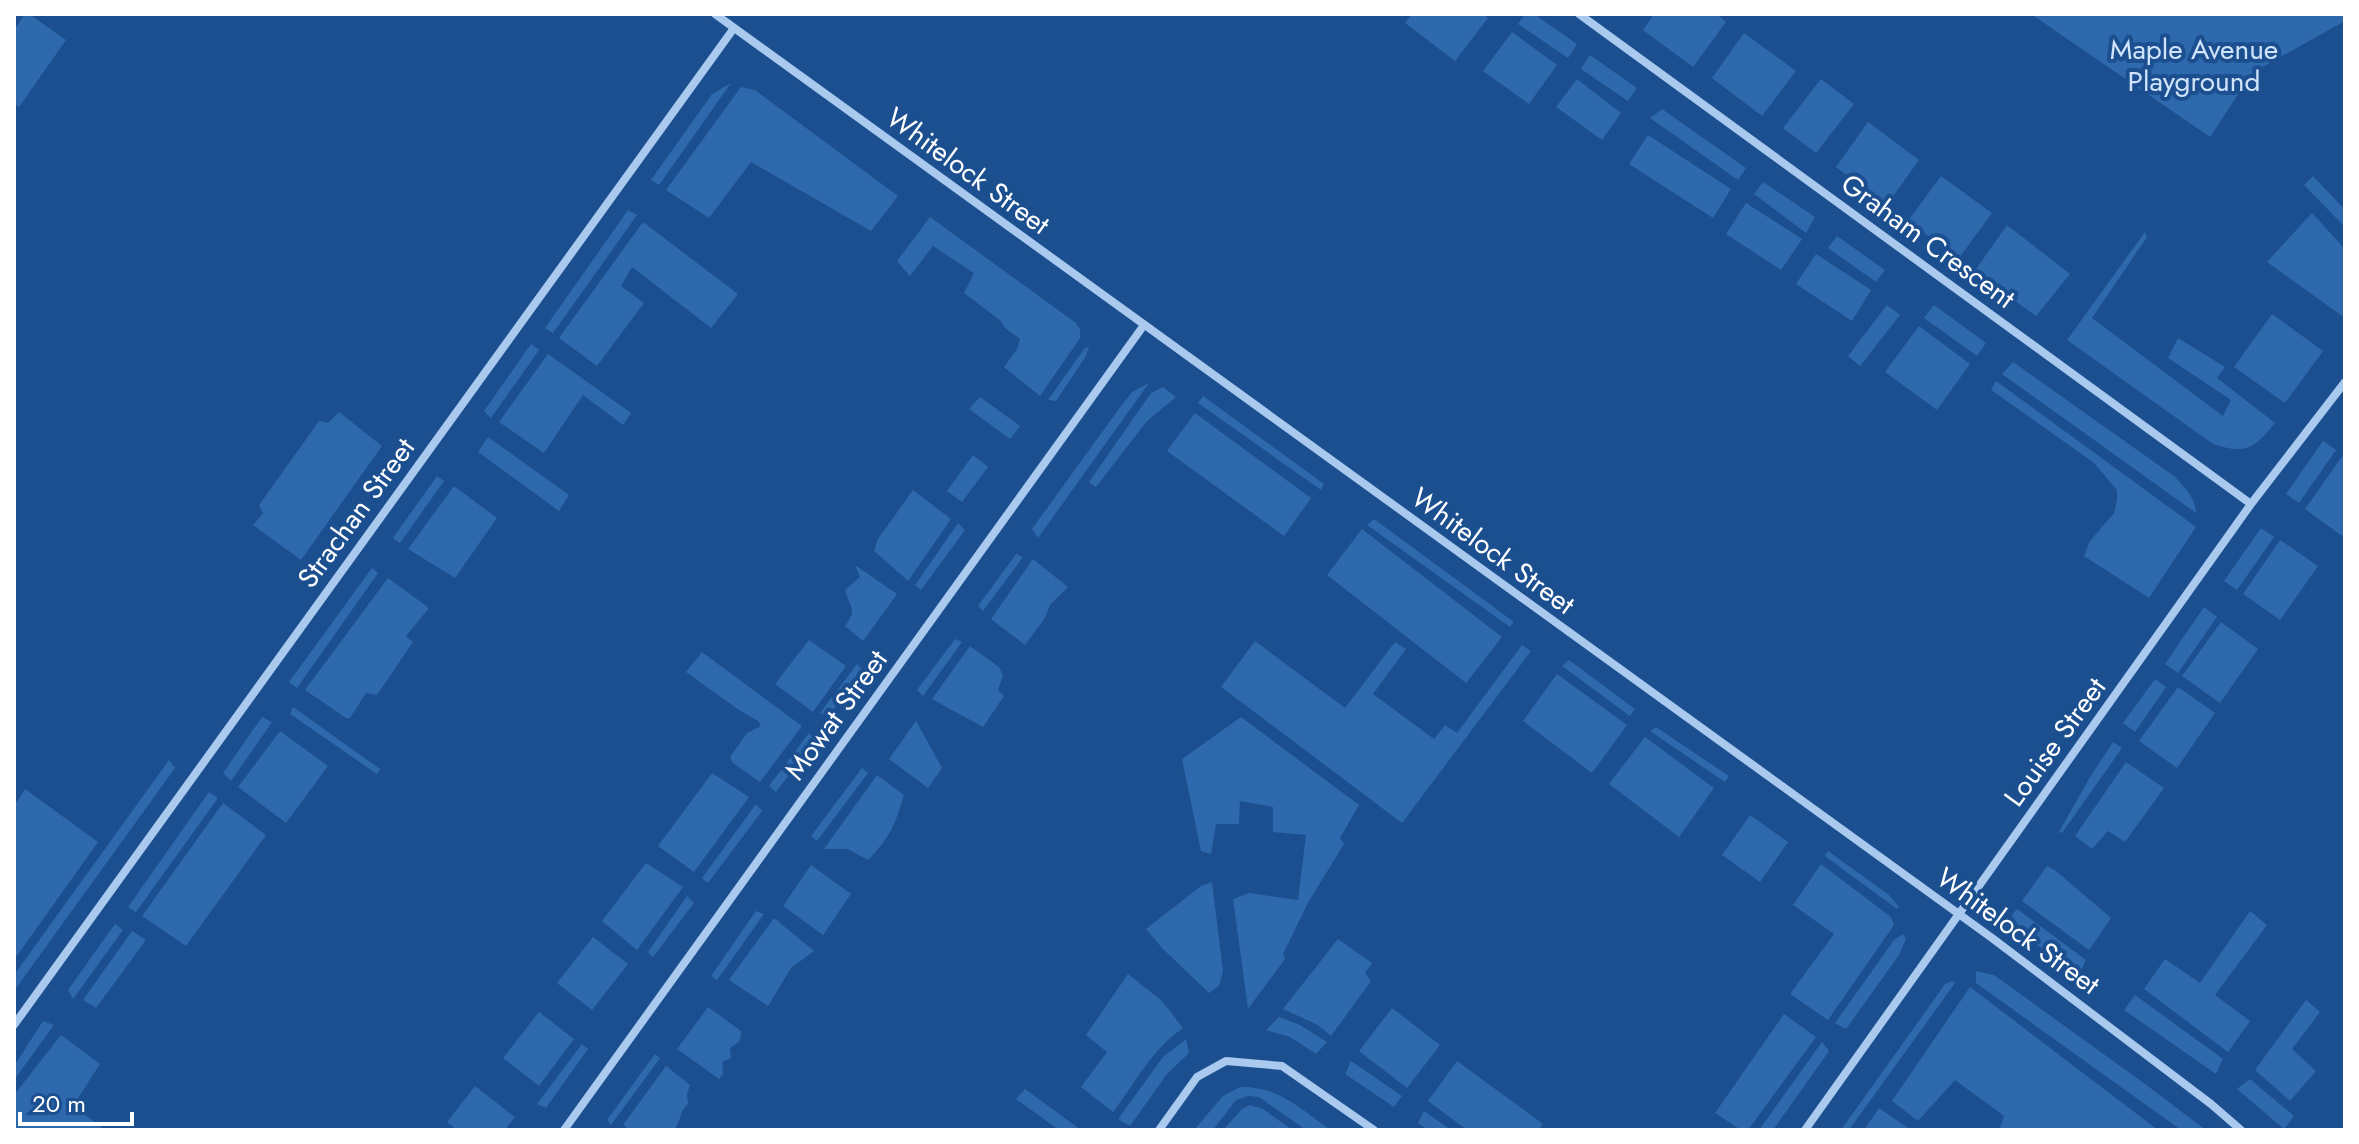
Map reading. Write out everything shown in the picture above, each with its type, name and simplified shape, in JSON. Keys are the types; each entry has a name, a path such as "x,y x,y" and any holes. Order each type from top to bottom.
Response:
{"street":[{"name":"Whitelock Street","path":"715,14 1992,938 2241,1130"},
{"name":"Graham Crescent","path":"1579,14 2251,504"},
{"name":"Strachan Street","path":"14,1025 734,28"},
{"name":"Mowat Street","path":"564,1130 1144,325"},
{"name":"Louise Street","path":"1805,1130 2251,504 2345,382"},
{"path":"1159,1130 1197,1077 1226,1061 1282,1066 1374,1130"}],"green space":[{"path":"25,14 66,40 19,107 14,104 14,30"},
{"path":"1412,14 1483,14 1488,18 1455,61 1405,23"},
{"path":"1525,14 1534,14 1577,44 1568,58 1518,24"},
{"path":"1654,14 1716,14 1726,22 1693,67 1643,30"},
{"name":"Maple Avenue Playground","path":"2031,14 2345,14 2345,21 2252,73 2210,137"},
{"path":"1512,32 1557,65 1529,104 1483,71"},
{"path":"1744,33 1796,71 1762,116 1712,78"},
{"path":"1590,55 1637,88 1628,101 1581,69"},
{"path":"1577,79 1621,113 1602,140 1556,107"},
{"path":"1821,79 1854,104 1816,153 1783,128"},
{"path":"731,83 659,185 651,180 712,94"},
{"path":"741,87 755,90 898,196 871,231 751,162 709,218 666,190"},
{"path":"1662,109 1746,168 1738,180 1650,118"},
{"path":"1868,122 1919,160 1887,205 1836,167"},
{"path":"1648,135 1731,189 1713,218 1629,164"},
{"path":"1941,176 1992,213 1959,258 1908,221"},
{"path":"2313,176 2345,210 2345,227 2304,185"},
{"path":"1763,182 1815,217 1806,233 1754,194"},
{"path":"1746,203 1802,239 1781,270 1726,234"},
{"path":"628,210 637,215 553,333 545,328"},
{"path":"2312,213 2345,249 2345,318 2267,262"},
{"path":"930,217 1076,323 1080,329 1080,338 1040,396 1004,367 1020,339 964,293 974,273 933,246 910,276 897,261"},
{"path":"643,222 738,294 711,328 632,267 621,286 644,303 597,366 559,338"},
{"path":"2007,225 2070,274 2036,316 1974,272"},
{"path":"2145,232 2147,237 2092,318 2223,416 2231,400 2168,358 2178,338 2225,367 2217,378 2275,423 2255,444 2233,449 2213,444 2067,340"},
{"path":"1837,236 1885,270 1876,282 1828,248"},
{"path":"1816,254 1871,290 1852,321 1796,284"},
{"path":"1887,305 1900,315 1860,366 1848,356"},
{"path":"1934,305 1986,343 1977,356 1924,318"},
{"path":"2272,314 2323,351 2285,403 2234,367"},
{"path":"1919,326 1970,364 1937,410 1885,372"},
{"path":"531,344 539,350 491,418 484,411"},
{"path":"1089,346 1086,356 1056,401 1048,400 1084,349"},
{"path":"548,354 631,413 623,425 583,395 544,453 499,422"},
{"path":"2013,362 2174,476 2192,498 2196,513 2002,374"},
{"path":"1996,381 2196,527 2149,598 2084,556 2090,541 2114,513 2117,490 2093,462 1991,390"},
{"path":"1149,383 1038,538 1032,529 1132,392"},
{"path":"1163,387 1176,397 1147,421 1096,487 1089,482 1151,393"},
{"path":"1203,396 1324,484 1321,490 1198,403"},
{"path":"980,397 1020,426 1010,439 969,409"},
{"path":"339,412 382,446 301,560 253,525 263,513 259,505 319,421 328,423"},
{"path":"1195,413 1311,498 1284,536 1167,451"},
{"path":"488,437 569,495 559,511 478,452"},
{"path":"2323,441 2336,450 2299,503 2286,494"},
{"path":"973,455 988,467 962,502 947,491"},
{"path":"2343,455 2345,532 2342,536 2305,509"},
{"path":"437,476 444,481 400,543 393,538"},
{"path":"454,486 497,518 455,578 408,549"},
{"path":"913,490 951,519 908,581 874,551 878,539"},
{"path":"1374,519 1514,622 1510,627 1367,525"},
{"path":"958,523 965,530 921,590 915,585"},
{"path":"2261,528 2274,537 2237,590 2224,581"},
{"path":"1362,529 1502,637 1466,683 1327,575"},
{"path":"2280,540 2318,566 2280,620 2243,594"},
{"path":"1016,554 1023,557 983,611 978,606"},
{"path":"1033,559 1068,587 1050,605 1045,618 1025,645 991,619"},
{"path":"855,565 897,594 863,641 845,626 852,612 845,590 860,577"},
{"path":"372,568 378,573 297,688 289,682"},
{"path":"388,578 429,608 406,636 413,642 377,695 366,693 350,718 346,718 305,690"},
{"path":"2204,607 2217,617 2178,673 2165,664"},
{"path":"2221,622 2258,649 2220,703 2182,676"},
{"path":"955,639 962,642 923,696 917,690"},
{"path":"809,640 846,666 813,712 775,684"},
{"path":"1255,641 1345,708 1395,642 1406,649 1373,694 1434,739 1445,725 1457,733 1522,645 1531,651 1402,823 1221,687"},
{"path":"970,646 999,667 1003,676 998,690 1004,696 983,727 932,699"},
{"path":"702,652 802,726 760,782 733,763 730,757 747,733 761,726 686,672"},
{"path":"1569,660 1635,709 1630,716 1562,666"},
{"path":"857,664 863,670 828,717 820,713"},
{"path":"1557,674 1627,725 1592,773 1523,721"},
{"path":"2155,679 2166,687 2135,732 2123,723"},
{"path":"2178,687 2215,713 2177,768 2139,741"},
{"path":"293,707 380,769 377,774 290,714"},
{"path":"262,717 272,722 231,781 223,773"},
{"path":"1241,717 1359,805 1340,838 1344,844 1309,901 1283,954 1285,959 1248,1009 1233,899 1249,893 1298,900 1306,835 1273,832 1273,807 1240,801 1239,824 1216,824 1211,854 1201,851 1182,759"},
{"path":"916,721 942,768 928,788 889,759"},
{"path":"1656,727 1729,776 1725,782 1650,731"},
{"path":"280,731 328,766 286,823 238,787"},
{"path":"809,733 816,739 776,792 769,786"},
{"path":"1645,737 1714,788 1679,837 1609,784"},
{"path":"2113,742 2122,748 2062,833 2059,832 2090,777"},
{"path":"169,760 175,768 14,991 14,975"},
{"path":"2126,762 2164,788 2125,842 2108,831 2092,849 2075,836"},
{"path":"862,768 868,773 817,841 811,836"},
{"path":"712,773 749,797 694,872 658,846"},
{"path":"877,775 904,795 882,844 868,860 848,849 824,849"},
{"path":"25,789 98,842 14,960 14,806"},
{"path":"209,792 218,798 136,912 128,907"},
{"path":"223,803 266,835 186,946 142,916"},
{"path":"756,804 762,811 708,883 702,878"},
{"path":"1750,815 1788,842 1760,882 1722,855"},
{"path":"1828,851 1889,895 1899,907 1897,909 1825,856"},
{"path":"646,863 683,887 637,950 602,921"},
{"path":"1821,864 1891,917 1894,925 1828,1020 1790,994 1834,934 1793,905"},
{"path":"811,865 851,894 823,935 783,906"},
{"path":"2047,866 2111,918 2089,950 2022,901"},
{"path":"1212,882 1223,971 1219,986 1209,993 1146,929 1201,886"},
{"path":"687,896 694,903 653,957 648,952"},
{"path":"2017,909 2086,960 2079,975 2021,933 2012,915"},
{"path":"756,911 764,914 717,980 711,976"},
{"path":"2250,911 2267,925 2215,995 2250,1021 2228,1052 2144,989 2165,959 2200,983"},
{"path":"774,918 814,951 791,968 768,1006 729,980"},
{"path":"115,924 123,930 73,999 68,990"},
{"path":"132,931 146,940 96,1008 83,1000"},
{"path":"1903,934 1906,939 1899,955 1846,1029 1835,1023 1894,940"},
{"path":"593,937 628,964 592,1010 557,983"},
{"path":"1338,939 1372,963 1365,973 1371,981 1331,1036 1318,1025 1283,1009"},
{"path":"1976,971 1994,975 2206,1130 2181,1130 1976,983"},
{"path":"1128,974 1162,1001 1183,1028 1153,1056 1113,1112 1081,1087 1107,1052 1086,1035"},
{"path":"1955,983 1849,1130 1841,1130 1945,984"},
{"path":"1970,987 2158,1130 1999,1130 2004,1116 1955,1080 1918,1121 1892,1101"},
{"path":"2135,995 2223,1059 2216,1074 2124,1010"},
{"path":"2306,1000 2320,1012 2292,1049 2316,1071 2290,1101 2255,1070"},
{"path":"708,1007 741,1031 740,1041 730,1048 731,1058 722,1062 723,1074 719,1079 677,1049"},
{"path":"1392,1008 1440,1045 1407,1088 1359,1051"},
{"path":"539,1012 574,1039 539,1086 503,1058"},
{"path":"1784,1014 1816,1037 1748,1130 1741,1130 1715,1113"},
{"path":"1279,1017 1300,1025 1327,1042 1316,1054 1290,1037 1266,1030"},
{"path":"43,1021 54,1025 14,1080 14,1066"},
{"path":"61,1035 100,1064 73,1106 105,1130 14,1130 14,1095"},
{"path":"1186,1039 1189,1053 1167,1074 1130,1126 1118,1119 1163,1057"},
{"path":"1822,1042 1829,1051 1773,1130 1759,1130"},
{"path":"582,1044 588,1049 546,1108 537,1104"},
{"path":"655,1054 660,1058 611,1125 607,1120"},
{"path":"1351,1061 1402,1096 1394,1107 1345,1074"},
{"path":"1457,1061 1543,1124 1539,1130 1467,1130 1428,1101"},
{"path":"666,1066 690,1085 688,1104 677,1124 673,1130 630,1130 623,1125"},
{"path":"2250,1079 2294,1116 2284,1129 2237,1089"},
{"path":"475,1086 515,1117 505,1130 457,1130 447,1122"},
{"path":"1240,1087 1266,1090 1278,1095 1330,1130 1306,1130 1259,1097 1248,1096 1236,1100 1213,1130 1194,1130 1223,1096"},
{"path":"1025,1089 1081,1130 1059,1130 1016,1099"},
{"path":"1250,1105 1263,1109 1292,1130 1223,1130 1242,1109"},
{"path":"1879,1108 1911,1130 1864,1130"},
{"path":"1424,1111 1451,1130 1428,1130 1418,1123"}]}
